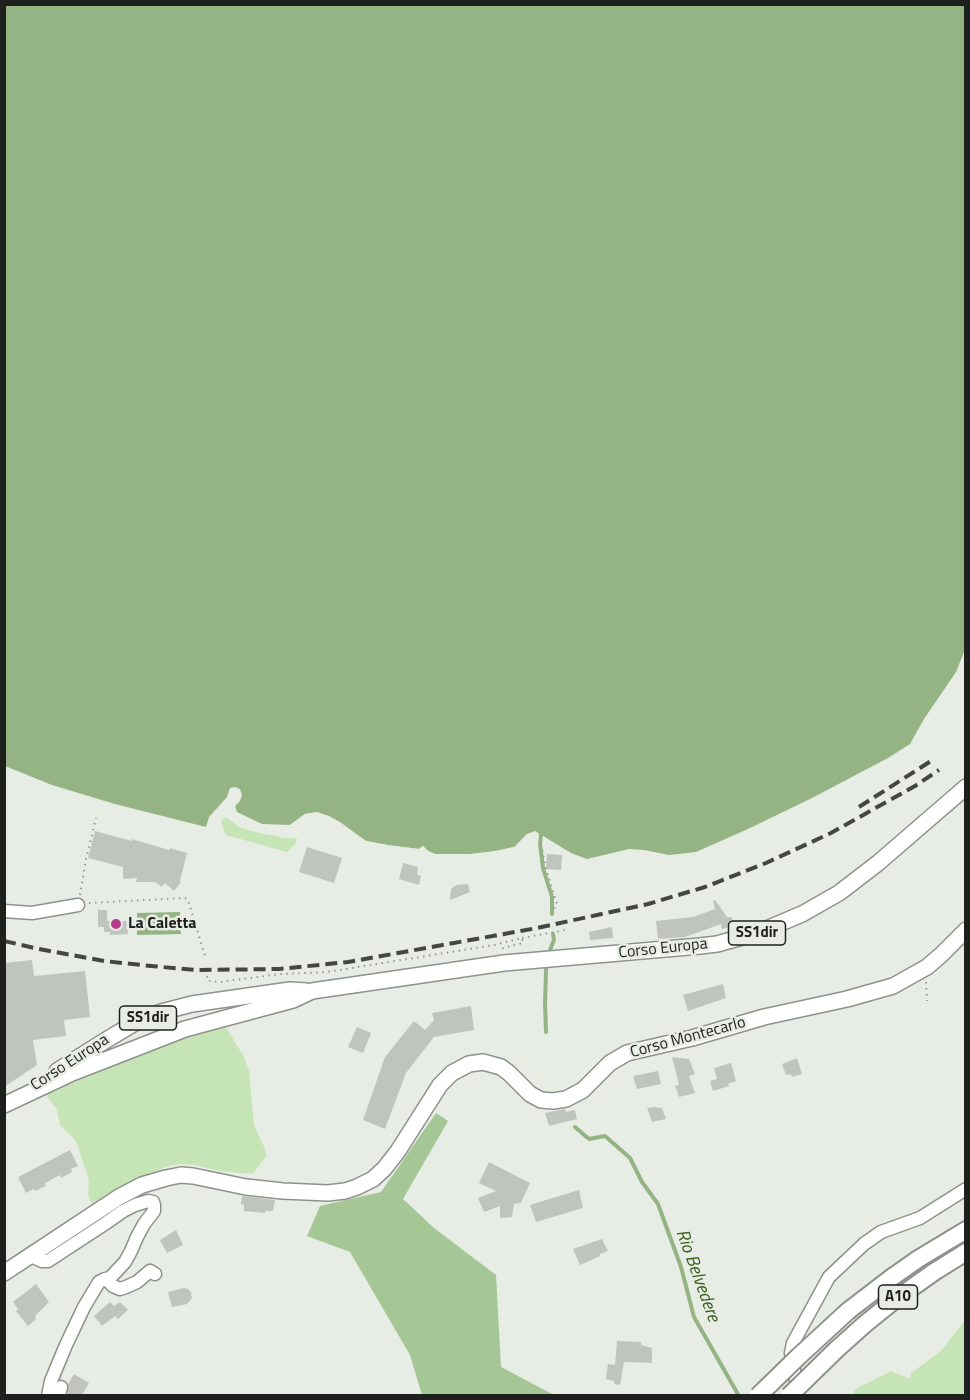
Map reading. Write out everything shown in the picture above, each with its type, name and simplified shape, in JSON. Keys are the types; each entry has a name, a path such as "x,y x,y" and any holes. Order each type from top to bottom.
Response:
{"highway":[{"name":"A10","path":"758,1395 849,1311 918,1259 966,1230"},
{"name":"A10","path":"789,1395 865,1324 896,1299 966,1252"}],"main road":[{"name":"Corso Europa","path":"4,1105 133,1024 161,1012 192,1004 290,990 312,992 504,963 717,944 749,935 795,918 839,893 878,863 966,787"},
{"name":"Corso Montecarlo","path":"4,1273 119,1197 154,1181 174,1176 193,1176 246,1187 283,1191 328,1193 357,1187 373,1179 389,1164 440,1085 452,1073 469,1064 483,1062 501,1067 534,1096 545,1101 558,1101 576,1094 610,1063 627,1053 893,986 921,972 966,930"},
{"name":"Corso Europa","path":"4,1105 72,1073 185,1029 293,1000 312,992"},
{"path":"179,1008 190,1017 185,1029"}],"street":[{"path":"4,911 32,914 78,905"},
{"path":"799,1395 791,1353 793,1343 829,1277 864,1244 881,1232 920,1218 966,1189"},
{"path":"31,1256 48,1261 123,1211 147,1201 153,1202 154,1210 140,1230 124,1262 110,1278 99,1282 84,1307 51,1381 48,1395"},
{"path":"110,1278 113,1286 120,1289 137,1282 150,1271 155,1274"}],"path":[{"path":"96,818 78,905 184,898 188,900 205,956"},
{"path":"541,844 557,904 554,913"},
{"path":"207,976 208,981 220,982 280,974 327,972 494,945 565,930 565,934"},
{"path":"503,948 523,943 522,938"},
{"path":"921,972 926,980 927,1001"}],"shaded area":[{"path":"4,5 965,5 965,640 964,652 956,672 910,744 812,798 696,852 669,855 629,849 587,859 571,853 535,831 527,834 514,847 471,854 435,854 423,846 419,849 366,841 317,812 305,814 290,825 262,824 237,812 235,806 242,795 240,789 235,787 230,788 227,797 209,817 206,827 52,785 5,766"},
{"path":"224,818 241,828 282,838 297,838 296,843 287,852 226,835 221,822"},
{"path":"180,912 181,934 137,935 137,913"},
{"path":"224,1024 244,1057 249,1071 254,1125 265,1149 266,1156 253,1174 179,1164 148,1174 110,1192 92,1204 88,1195 89,1180 76,1141 60,1125 57,1110 46,1095 141,1051"},
{"path":"436,1113 448,1121 403,1199 434,1228 496,1275 501,1367 554,1395 422,1395 410,1355 350,1252 307,1236 320,1206 381,1192"},
{"path":"965,1320 965,1395 852,1395 857,1388 891,1371 910,1379 911,1373 941,1351"}],"pier":[{"path":"317,812 340,822 366,841 419,849 423,846 435,854 471,854 514,847 497,854 435,857 426,854 423,850 419,852 365,843 328,819 317,815 306,817 291,828 290,825 305,814"}],"building":[{"path":"95,831 187,853 181,882 174,891 165,883 162,887 155,882 136,882 137,878 123,879 123,867 88,858"},
{"path":"307,847 342,858 334,883 299,872"},
{"path":"547,854 562,855 561,870 546,869"},
{"path":"403,863 418,867 417,874 421,876 419,885 399,879"},
{"path":"468,884 470,892 450,900 451,889 456,885"},
{"path":"715,900 736,925 722,929 721,924 685,937 658,939 656,921 693,917 715,909 713,901"},
{"path":"98,910 107,910 107,921 128,921 128,934 110,935 110,932 104,932 104,927 98,927"},
{"path":"612,927 613,938 590,940 589,932"},
{"path":"32,960 34,976 85,971 90,1017 64,1020 66,1036 33,1040 37,1065 4,1087 4,963"},
{"path":"723,984 726,998 688,1011 683,995"},
{"path":"471,1006 474,1030 434,1037 406,1073 385,1129 363,1120 385,1057 414,1021 425,1030 434,1020 432,1013"},
{"path":"357,1027 371,1033 363,1053 348,1047"},
{"path":"672,1057 689,1059 695,1074 689,1076 695,1093 679,1097 675,1086 679,1085"},
{"path":"797,1058 802,1074 792,1077 791,1074 786,1075 782,1064"},
{"path":"731,1063 736,1081 713,1091 710,1081 717,1079 714,1068"},
{"path":"658,1071 661,1084 637,1089 633,1076"},
{"path":"647,1108 662,1108 666,1119 652,1122"},
{"path":"565,1109 566,1112 575,1110 577,1119 549,1126 545,1113"},
{"path":"70,1150 78,1166 71,1169 72,1172 61,1178 60,1175 45,1183 46,1186 26,1193 18,1177"},
{"path":"489,1162 530,1183 521,1203 514,1204 512,1217 500,1218 500,1206 484,1212 478,1198 496,1191 479,1183"},
{"path":"579,1190 583,1208 536,1222 530,1205"},
{"path":"242,1196 275,1200 273,1211 265,1211 265,1213 244,1211 244,1205 241,1204"},
{"path":"176,1230 183,1245 167,1253 160,1240"},
{"path":"602,1239 608,1251 580,1265 573,1249"},
{"path":"36,1284 49,1302 28,1326 16,1311 18,1309 13,1302"},
{"path":"184,1288 191,1292 192,1298 187,1304 172,1307 168,1292"},
{"path":"110,1302 114,1306 120,1302 128,1310 118,1319 115,1316 102,1326 94,1316"},
{"path":"617,1341 641,1342 641,1345 652,1348 652,1363 624,1362 620,1385 606,1379 608,1364 615,1365"},
{"path":"74,1374 89,1383 82,1395 68,1395 68,1384"}],"waterway":[{"name":"Rio Belvedere","path":"541,834 543,868 552,897 552,914"},
{"name":"Rio Belvedere","path":"550,950 554,940 553,934"},
{"name":"Rio Belvedere","path":"546,969 546,1032"},
{"name":"Rio Belvedere","path":"575,1127 589,1139 605,1136 630,1158 642,1182 658,1204 681,1267 694,1317 739,1396"}],"railway":[{"path":"859,807 931,761"},
{"path":"4,941 104,961 151,966 196,970 279,969 348,962 537,928 648,904 705,887 766,863 831,833 939,770"}],"place":[{"name":"La Caletta","path":"116,924"}]}
